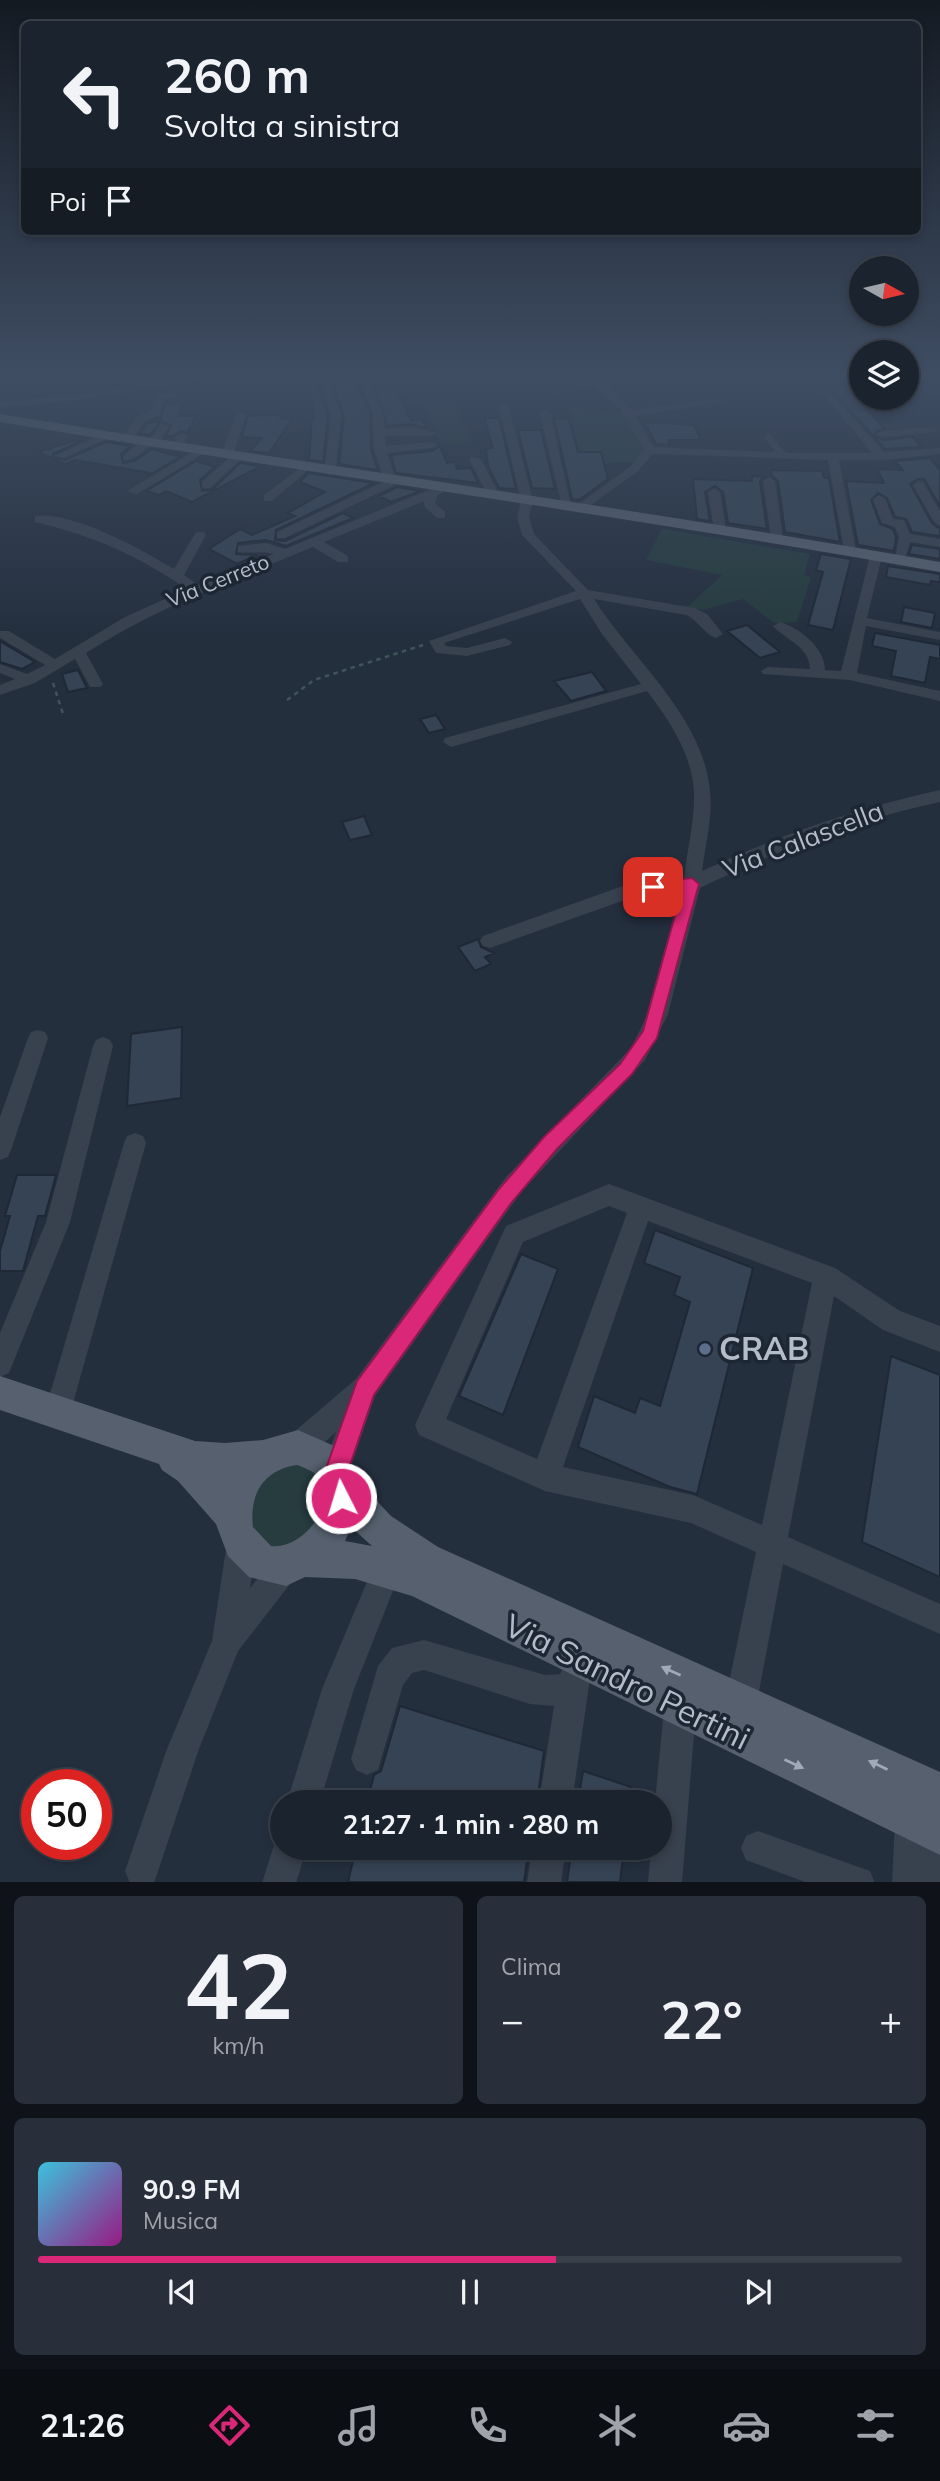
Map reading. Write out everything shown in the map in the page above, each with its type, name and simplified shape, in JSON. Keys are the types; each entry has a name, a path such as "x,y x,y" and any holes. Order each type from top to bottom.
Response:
{"main road":[{"path":"261,461 392,481 438,491 494,496 777,538 940,567"},
{"name":"Via Sandro Pertini","path":"0,1393 195,1459 225,1461 263,1457 280,1448 298,1447 323,1458 337,1481 378,1529 425,1560 741,1702 931,1820"},
{"name":"Via Sandro Pertini","path":"162,1450 191,1468 261,1561 355,1560 418,1579 575,1673 680,1709 931,1820"},
{"path":"238,1530 240,1483 263,1457"},
{"path":"296,1562 322,1546 334,1529 340,1508 337,1481"}],"street":[{"path":"133,492 170,461"},
{"path":"205,485 228,461"},
{"path":"330,472 331,461"},
{"path":"281,536 392,481 384,461"},
{"path":"476,461 494,496"},
{"path":"490,941 634,889 692,884 701,815 699,771 679,725 652,685 607,631 567,570 528,535 523,517 527,501 517,461"},
{"path":"560,461 574,508 634,469 641,461"},
{"path":"834,461 850,550"},
{"path":"268,483 299,467"},
{"path":"268,498 299,467"},
{"path":"769,481 777,538"},
{"path":"919,485 940,522"},
{"path":"438,491 429,504 441,515"},
{"name":"Via Cerreto","path":"3,687 30,680 53,668 133,617 438,491"},
{"path":"714,492 720,530"},
{"path":"879,499 888,523 900,523 905,537 899,560"},
{"path":"40,519 70,525 143,555 197,590"},
{"path":"177,576 201,535"},
{"path":"905,537 940,543"},
{"path":"316,543 343,559"},
{"path":"243,549 266,547 286,554"},
{"path":"850,676 848,668 876,556"},
{"path":"546,619 587,597"},
{"path":"505,642 455,653 442,650 436,641 587,597 691,611 702,617 716,634"},
{"path":"860,621 940,636"},
{"path":"78,652 96,684"},
{"path":"768,671 850,676 940,696"},
{"path":"451,742 652,685"},
{"name":"Via Calascella","path":"298,1447 365,1388 514,1184 551,1143 620,1076 643,1047 658,1014 692,884 750,856 845,820 940,796"},
{"path":"0,1150 38,1038"},
{"path":"0,1364 61,1214 103,1046"},
{"path":"57,1414 135,1143"},
{"path":"940,1339 892,1321 826,1276 609,1195 514,1234 429,1424 545,1477 693,1509 940,1619"},
{"path":"545,1477 641,1207"},
{"path":"741,1702 826,1276"},
{"name":"Via Calascella","path":"337,1481 365,1388"},
{"path":"142,1871 187,1738 228,1640 238,1530"},
{"path":"228,1640 296,1562"},
{"path":"307,1790 338,1689 387,1568"},
{"path":"367,1759 389,1677 402,1659 424,1655 545,1691 575,1673"},
{"path":"558,1790 575,1673"},
{"path":"665,1882 680,1709"},
{"path":"909,1882 931,1820"},
{"path":"931,1820 936,1882"},
{"path":"758,1848 858,1882"},
{"path":"279,1882 286,1860"},
{"path":"544,1882 547,1860"}],"lane":[{"path":"780,626 815,653 819,664 817,676"},
{"path":"4,635 53,668"},
{"path":"0,668 30,680"}],"path":[{"path":"287,700 314,680 436,641"},
{"path":"53,668 63,713"}],"green space":[{"path":"582,461 637,461 636,462 583,464"},
{"path":"662,529 810,554 804,575 811,577 797,622 774,623 743,599 703,610 687,607 722,575 646,560"},
{"path":"306,1464 323,1481 326,1508 302,1544 273,1549 252,1532 248,1502 271,1467"}],"building":[{"path":"80,461 123,461 123,463 173,461 146,477 150,473"},
{"path":"196,461 215,467 200,480 202,491 212,490 240,463 261,466 192,502 166,491 159,495 146,491"},
{"path":"339,461 375,461 378,470 339,464"},
{"path":"393,461 446,461 455,462 457,469 471,468 478,483 396,473"},
{"path":"487,461 509,461 516,489 499,488"},
{"path":"525,461 548,461 555,489 532,488"},
{"path":"564,461 603,461 608,479 579,500 572,499"},
{"path":"895,461 932,461 940,470 940,506 924,479 910,484 932,523 940,529 940,536 912,532 906,519 895,517 887,498 878,493 871,500 880,524 893,529 896,537 894,551 858,545 846,481 884,483 877,469 903,470"},
{"path":"771,470 822,471 824,478 829,478 840,542 785,532 778,481 772,476"},
{"path":"308,473 374,483 276,530 275,540 285,541 343,513 353,518 286,546 266,540 238,543 236,554 257,555 237,564 209,549 240,529 252,535 295,516 288,513 325,492 300,482"},
{"path":"752,476 764,477 760,481 767,529 728,523 723,492 715,486 705,492 710,521 697,519 693,479 752,481"},
{"path":"397,487 421,491 391,502 379,496"},
{"path":"912,545 940,549 940,559 909,554"},
{"path":"821,554 851,559 833,630 808,625 823,572 816,570"},
{"path":"888,566 940,574 940,582 931,581 930,585 886,577"},
{"path":"904,607 935,613 932,628 901,622"},
{"path":"747,625 780,652 760,658 727,631"},
{"path":"875,633 940,645 940,659 930,657 925,683 891,676 896,651 872,646"},
{"path":"0,641 35,662 22,669 0,662"},
{"path":"78,670 87,688 68,692 62,674"},
{"path":"592,672 606,691 571,701 554,681"},
{"path":"436,715 445,729 429,733 420,719"},
{"path":"364,816 372,835 350,840 342,822"},
{"path":"478,939 481,947 494,953 485,957 491,964 475,971 458,947"},
{"path":"182,1027 181,1098 127,1106 131,1034"},
{"path":"17,1175 56,1175 45,1216 38,1216 23,1271 0,1271 0,1251 10,1216 5,1216"},
{"name":"CRAB","path":"655,1230 753,1268 697,1494 670,1487 578,1447 594,1396 635,1413 640,1398 660,1406 690,1302 674,1295 680,1277 644,1263"},
{"path":"521,1254 558,1269 503,1415 459,1396"},
{"path":"891,1356 940,1375 940,1577 862,1542"},
{"path":"400,1706 544,1751 539,1790 370,1790 374,1775 381,1771"},
{"path":"583,1771 631,1787 631,1790 580,1790"},
{"path":"353,1860 527,1860 524,1882 348,1882"},
{"path":"570,1860 623,1860 620,1882 567,1882"}],"place":[{"name":"CRAB","path":"705,1349"}],"route":[{"path":"341,1498 335,1474 365,1388 506,1195 551,1143 620,1076 638,1054 650,1033 658,1014 692,884 653,887"}]}
